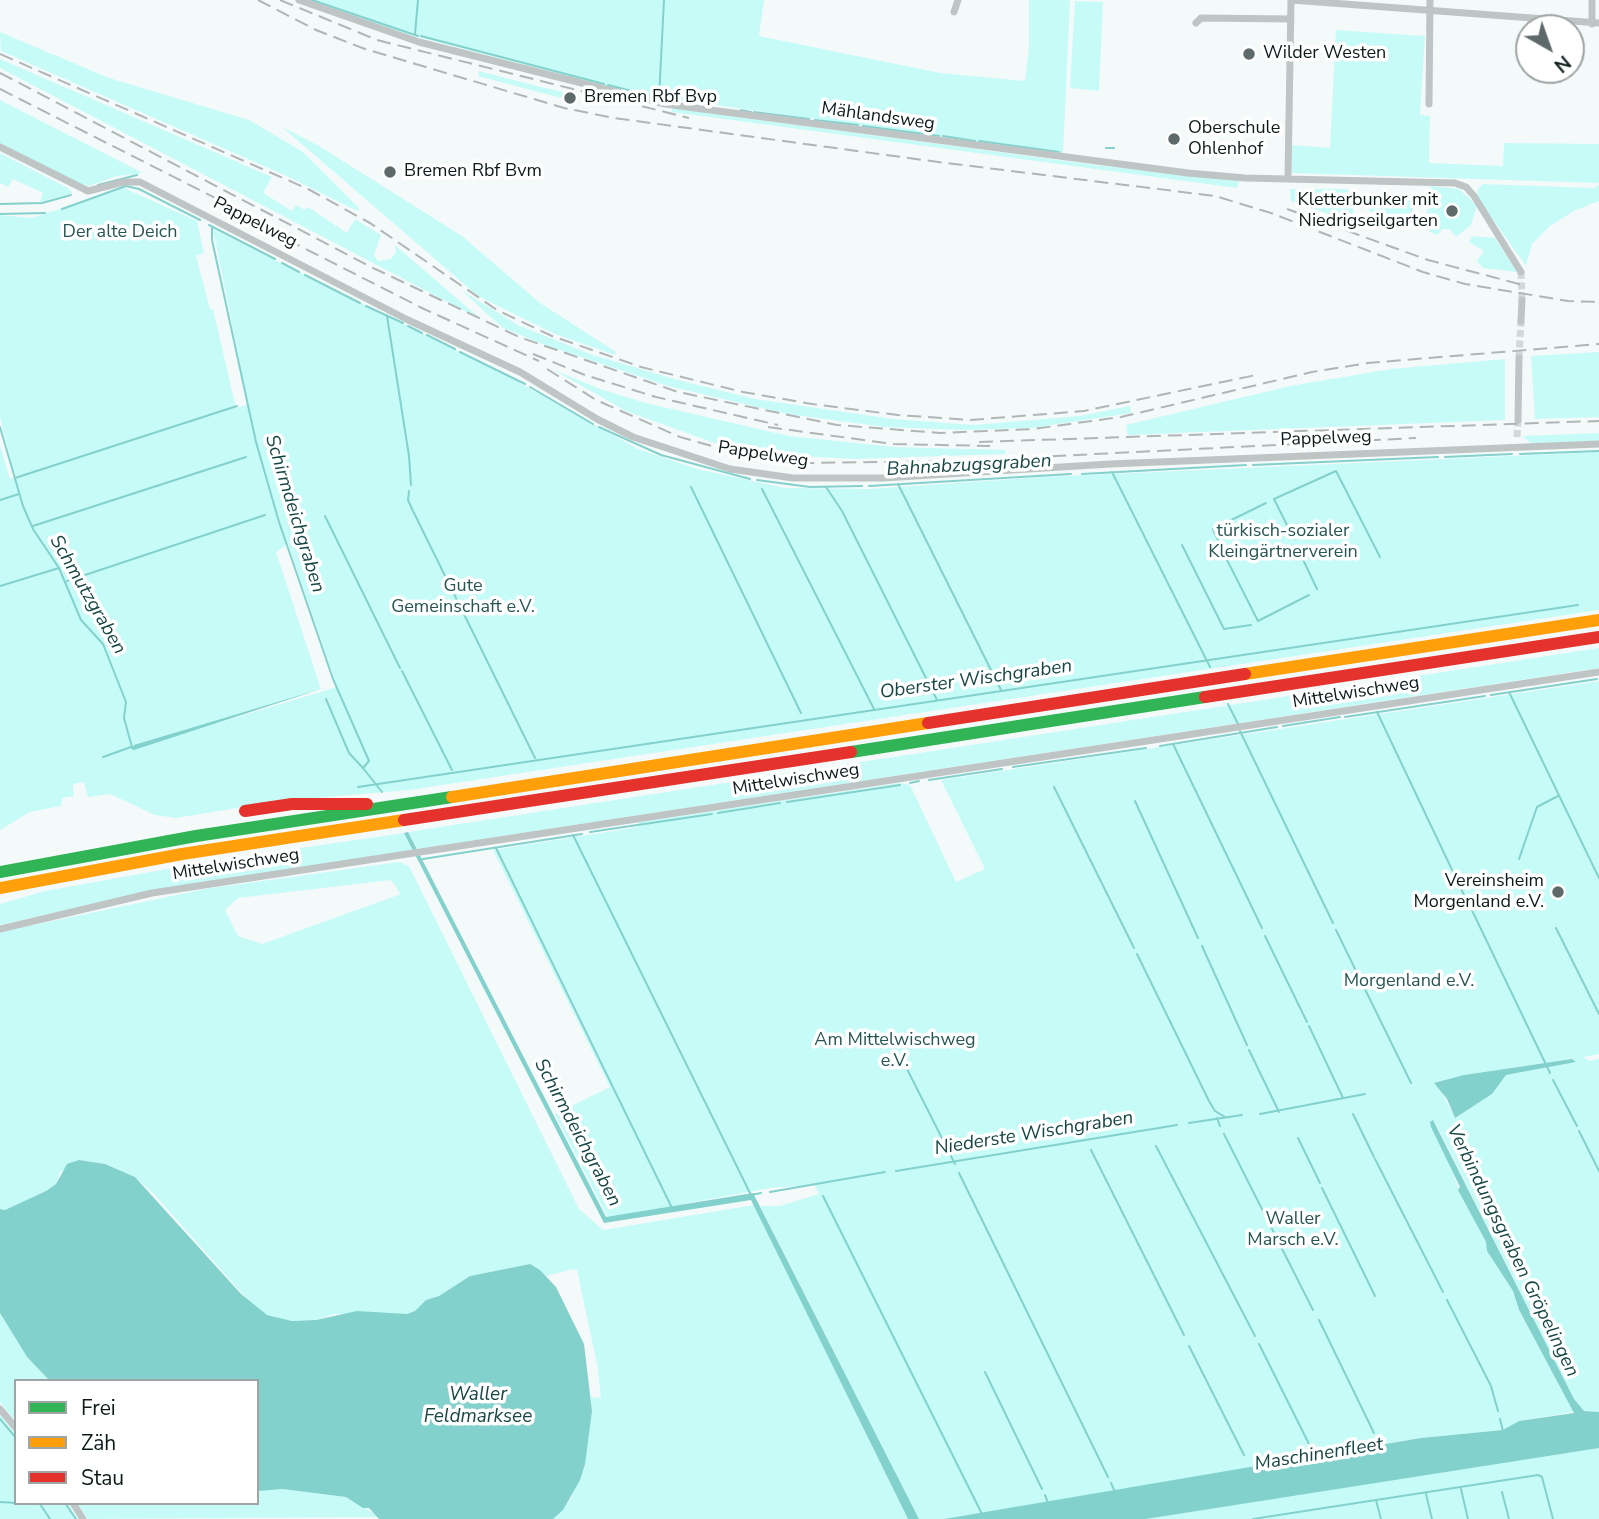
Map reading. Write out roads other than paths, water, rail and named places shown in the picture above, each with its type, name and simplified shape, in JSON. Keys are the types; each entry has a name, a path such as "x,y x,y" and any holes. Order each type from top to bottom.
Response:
{"highway":[{"path":"0,872 97,852 1599,620"},
{"path":"0,888 182,854 1599,637"},
{"path":"245,811 292,804 362,804 385,807"}],"street":[{"name":"Mählandsweg","path":"299,0 419,42 665,104 1188,173 1245,178 1440,182 1466,187 1510,249 1521,272"},
{"path":"954,12 958,0"},
{"path":"1288,177 1291,0 1596,24 1592,0"},
{"path":"1429,104 1430,0"},
{"path":"1196,23 1201,18 1291,19"},
{"name":"Pappelweg","path":"0,147 88,191 124,182 140,182 408,320 520,372 634,438 730,468 793,478 883,478 1599,444"},
{"path":"1521,321 1522,300"},
{"path":"1518,420 1519,358"},
{"path":"1516,447 1517,437"},
{"name":"Mittelwischweg","path":"0,929 152,893 1599,672"},
{"path":"0,1409 14,1426"}],"water":[{"path":"321,689 134,750 131,749 134,745"},
{"path":"408,832 606,1217 753,1193 919,1519 908,1519 751,1200 604,1223 404,833"},
{"path":"1572,1059 1576,1062 1506,1075 1492,1094 1455,1118 1447,1099 1434,1083 1464,1075"},
{"path":"1433,1120 1574,1399 1584,1411 1599,1412 1599,1448 1146,1519 944,1519 1421,1438 1503,1430 1519,1421 1574,1413 1519,1310 1513,1291 1487,1251 1486,1242 1458,1190 1460,1187 1431,1127 1430,1122"},
{"name":"Waller Feldmarksee","path":"79,1160 105,1164 135,1177 241,1294 267,1315 292,1321 316,1320 357,1311 407,1314 415,1311 426,1300 439,1296 470,1276 530,1264 540,1270 556,1287 584,1344 592,1411 585,1464 580,1480 563,1510 553,1519 379,1519 369,1508 363,1508 346,1497 282,1489 260,1491 259,1379 48,1379 27,1357 0,1313 0,1209 5,1210 46,1191 56,1184 67,1164"}],"waterway":[{"path":"312,0 418,36"},
{"path":"415,34 418,0"},
{"path":"659,98 664,0"},
{"path":"421,36 604,84"},
{"path":"608,85 675,102"},
{"path":"741,110 751,112"},
{"path":"754,112 809,119"},
{"path":"815,120 858,125"},
{"path":"863,126 939,136"},
{"path":"943,136 975,141"},
{"path":"979,141 1059,152"},
{"path":"1106,148 1114,148"},
{"path":"98,185 137,175"},
{"name":"Bahnabzugsgraben","path":"62,209 126,186 139,189 200,220"},
{"path":"0,204 42,203 71,195"},
{"name":"Bahnabzugsgraben","path":"0,214 45,213"},
{"name":"Bahnabzugsgraben","path":"209,225 275,259"},
{"name":"Schirmdeichgraben","path":"212,227 212,240 256,442 279,522 333,679 369,761 363,768 382,792"},
{"name":"Bahnabzugsgraben","path":"282,263 299,272"},
{"name":"Bahnabzugsgraben","path":"305,275 360,303"},
{"name":"Bahnabzugsgraben","path":"366,306 403,323"},
{"path":"387,316 411,485"},
{"name":"Bahnabzugsgraben","path":"408,326 422,333"},
{"name":"Bahnabzugsgraben","path":"427,335 455,349"},
{"name":"Bahnabzugsgraben","path":"460,352 525,384"},
{"name":"Bahnabzugsgraben","path":"530,387 593,424"},
{"path":"15,478 237,406"},
{"name":"Schmutzgraben","path":"0,427 23,506 33,529 59,568 81,620 103,644 126,702 124,718 132,747"},
{"name":"Bahnabzugsgraben","path":"599,427 661,455 750,479"},
{"name":"Bahnabzugsgraben","path":"1520,454 1599,451"},
{"name":"Bahnabzugsgraben","path":"1445,457 1512,454"},
{"path":"33,526 246,457"},
{"name":"Bahnabzugsgraben","path":"1253,465 1438,457"},
{"name":"Bahnabzugsgraben","path":"1082,474 1246,465"},
{"path":"1294,539 1274,499 1336,471 1380,557"},
{"name":"Verbindungsgraben Gröpelingen","path":"1112,472 1210,667"},
{"name":"Bahnabzugsgraben","path":"869,486 1071,474"},
{"name":"Bahnabzugsgraben","path":"757,480 810,487 862,486"},
{"path":"898,484 1001,690"},
{"path":"691,487 801,713"},
{"path":"826,487 842,511 937,700"},
{"path":"762,489 874,709"},
{"path":"409,491 408,500 413,511 535,758"},
{"path":"0,500 19,494"},
{"path":"1266,503 1213,529 1225,556 1258,621 1309,595"},
{"path":"67,581 265,515"},
{"path":"325,516 400,668"},
{"path":"1182,545 1224,629 1251,625"},
{"path":"1298,549 1317,589"},
{"path":"0,586 59,568"},
{"name":"Oberster Wischgraben","path":"358,787 1578,605"},
{"path":"402,671 452,770"},
{"path":"1491,695 1597,679"},
{"path":"1509,692 1599,878"},
{"path":"1345,717 1485,696"},
{"name":"Schmutzgraben","path":"326,699 349,753 363,768"},
{"name":"Verbindungsgraben Gröpelingen","path":"1228,704 1238,724"},
{"path":"1377,712 1464,895"},
{"path":"1283,726 1340,717"},
{"path":"1160,746 1277,727"},
{"name":"Verbindungsgraben Gröpelingen","path":"1240,731 1333,923"},
{"path":"1173,744 1262,928"},
{"path":"103,757 131,747"},
{"path":"1013,767 1146,748"},
{"path":"929,780 1002,769"},
{"path":"910,783 919,781"},
{"path":"787,802 900,785"},
{"path":"1054,787 1134,948"},
{"path":"1519,859 1537,807 1558,796"},
{"path":"1135,801 1198,938"},
{"path":"718,813 780,803"},
{"path":"590,832 712,814"},
{"path":"423,859 582,834"},
{"path":"573,835 751,1195 761,1193"},
{"path":"496,848 672,1208"},
{"path":"1468,902 1550,1073"},
{"path":"1556,928 1599,1014"},
{"name":"Verbindungsgraben Gröpelingen","path":"1336,930 1411,1083"},
{"path":"1265,936 1307,1022"},
{"path":"1202,946 1247,1045"},
{"path":"1137,954 1209,1101 1215,1111 1225,1117"},
{"path":"1309,1026 1343,1098"},
{"path":"1249,1050 1279,1112"},
{"path":"906,1067 955,1164"},
{"path":"1553,1080 1577,1126"},
{"name":"Niederste Wischgraben","path":"1260,1114 1365,1094"},
{"path":"1353,1114 1374,1157"},
{"name":"Niederste Wischgraben","path":"1189,1123 1242,1115"},
{"name":"Niederste Wischgraben","path":"1217,1118 1220,1126"},
{"name":"Niederste Wischgraben","path":"896,1171 1177,1125"},
{"path":"1579,1131 1599,1171"},
{"path":"1224,1134 1313,1310"},
{"path":"1298,1138 1320,1183"},
{"path":"1156,1146 1255,1336"},
{"path":"1091,1150 1184,1335"},
{"path":"1375,1159 1443,1292"},
{"name":"Niederste Wischgraben","path":"770,1192 885,1172"},
{"path":"959,1173 1108,1477"},
{"path":"1322,1188 1375,1296"},
{"path":"823,1196 982,1514"},
{"path":"1447,1300 1491,1386 1498,1411"},
{"name":"Maschinenfleet","path":"1319,1320 1374,1433"},
{"name":"Maschinenfleet","path":"1259,1344 1309,1444"},
{"name":"Maschinenfleet","path":"1189,1346 1244,1455"},
{"path":"985,1372 1042,1489"},
{"path":"0,1419 14,1436"},
{"path":"1500,1419 1503,1431"},
{"name":"Maschinenfleet","path":"1377,1440 1381,1446"},
{"path":"1253,1519 1538,1475 1542,1477 1553,1519"},
{"path":"1111,1483 1115,1492"},
{"path":"1461,1489 1468,1519"},
{"path":"1502,1492 1509,1519"},
{"path":"1426,1494 1432,1519"},
{"path":"1045,1495 1048,1503"},
{"path":"1376,1500 1381,1519"},
{"path":"0,1502 14,1503"},
{"path":"41,1505 50,1519"},
{"path":"66,1505 76,1519"}],"tunnel":[{"path":"1521,272 1522,300"},
{"path":"1519,358 1521,321"},
{"path":"1517,437 1518,420"}],"railway":[{"path":"258,0 316,30 365,49 564,108 614,118 938,162 1215,196 1271,213 1423,272 1465,284 1568,301 1599,302"},
{"path":"280,0 377,40 689,118"},
{"path":"0,54 308,189 370,223 497,310 552,336 641,367 743,392 812,404 898,415 970,420 1084,411 1256,375"},
{"path":"0,73 369,266 519,337 678,392 837,425 940,433 1033,429 1121,417 1312,372 1368,363 1599,344"},
{"path":"0,89 243,212"},
{"path":"1287,209 1428,260 1523,285"},
{"path":"231,211 424,309 539,361"},
{"path":"533,354 585,375 656,397 778,425"},
{"path":"547,369 596,400 680,437 737,453 805,463 956,461 1416,438"},
{"path":"979,442 1599,421"},
{"path":"768,427 893,444 990,446"}],"place":[{"name":"Wilder Westen","path":"1249,54"},
{"name":"Bremen Rbf Bvp","path":"570,98"},
{"name":"Oberschule Ohlenhof","path":"1174,139"},
{"name":"Bremen Rbf Bvm","path":"390,172"},
{"name":"Kletterbunker mit Niedrigseilgarten","path":"1452,211"},
{"name":"Vereinsheim Morgenland e.V.","path":"1558,892"}],"park label":[{"name":"Der alte Deich","path":"120,233"},
{"name":"türkisch-sozialer Kleingärtnerverein","path":"1283,542"},
{"name":"Gute Gemeinschaft e.V.","path":"463,597"},
{"name":"Morgenland e.V.","path":"1409,982"},
{"name":"Am Mittelwischweg e.V.","path":"895,1051"},
{"name":"Waller Marsch e.V.","path":"1293,1230"}]}
